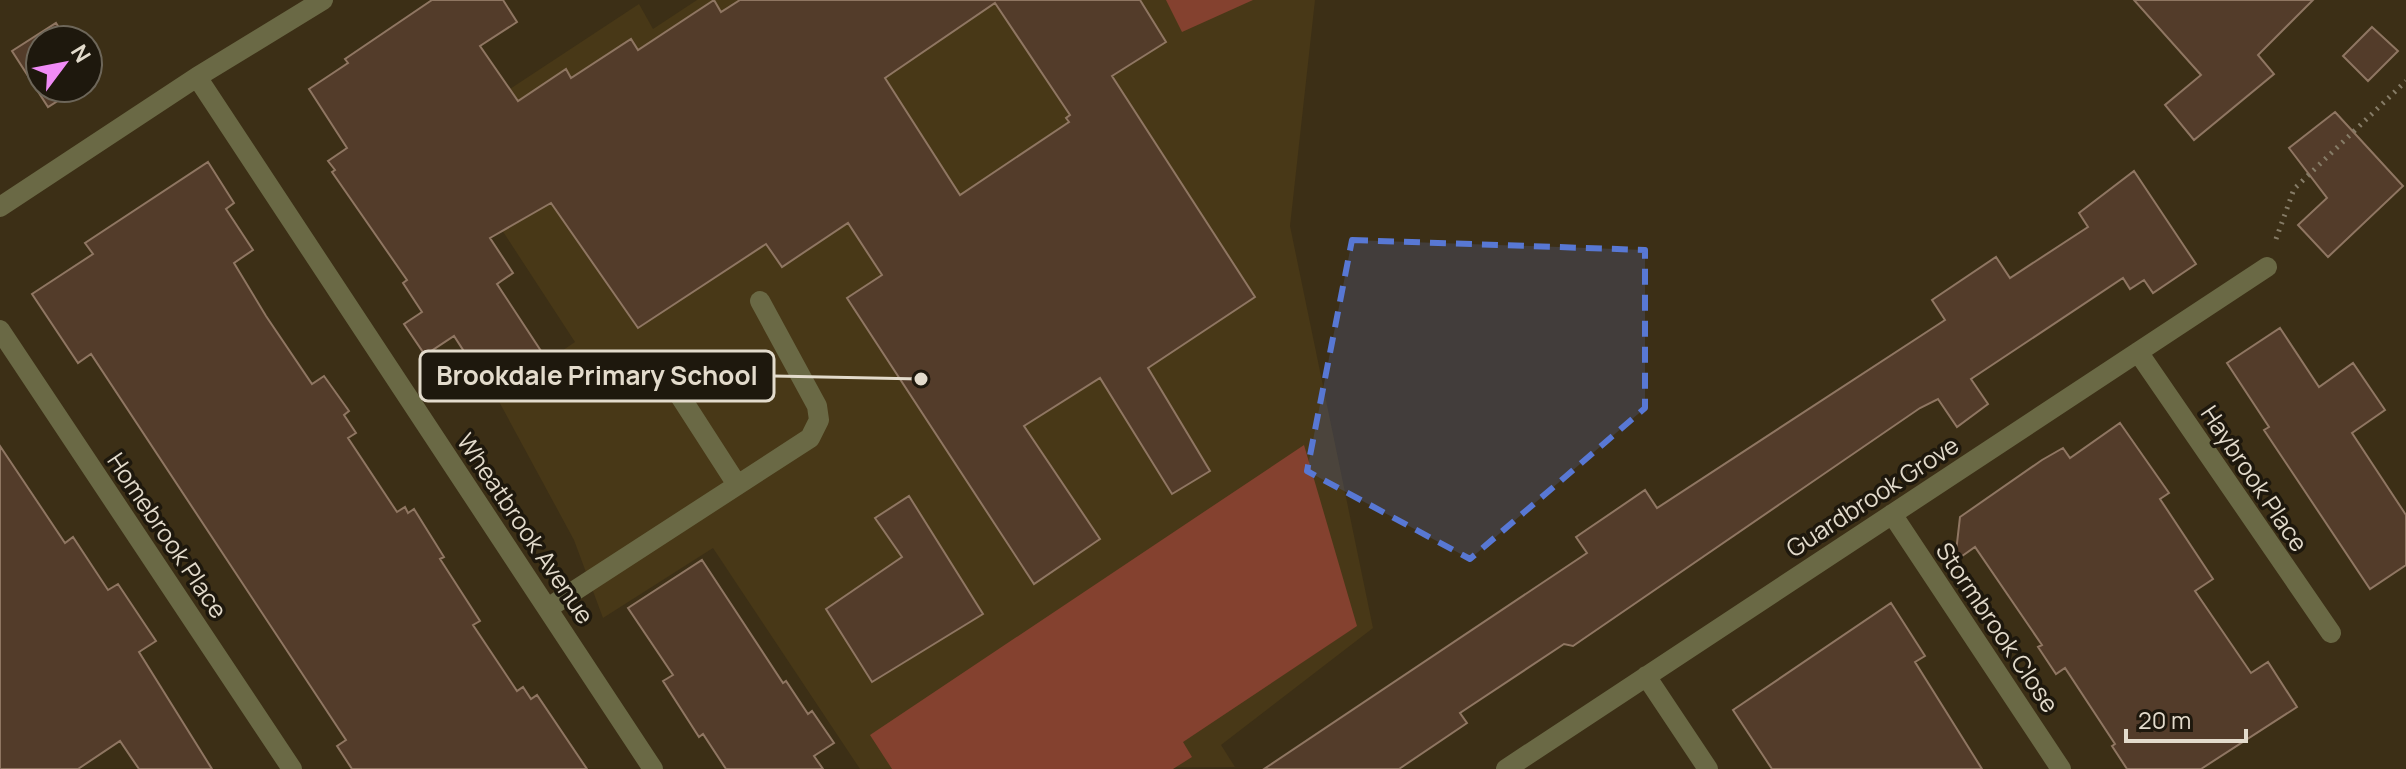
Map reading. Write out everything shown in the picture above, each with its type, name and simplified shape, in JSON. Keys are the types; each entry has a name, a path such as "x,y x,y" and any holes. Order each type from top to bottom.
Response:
{"street":[{"path":"0,207 197,77 323,0"},
{"name":"Wheatbrook Avenue","path":"197,77 653,769"},
{"name":"Guardbrook Grove","path":"1506,769 2267,267"},
{"path":"548,608 736,483 810,438 819,420 817,406 760,301"},
{"name":"Homebrook Place","path":"0,330 292,769"},
{"name":"Haybrook Place","path":"2138,352 2331,633"},
{"path":"660,365 736,483"},
{"name":"Stormbrook Close","path":"1892,514 2061,769"},
{"path":"1646,676 1708,769"}],"path":[{"path":"2267,267 2294,189 2406,81"}],"highlighted area":[{"path":"1352,240 1645,250 1645,408 1470,559 1307,471"}],"shaded area":[{"path":"697,0 1315,0 1290,226 1373,628 1221,745 1235,767 860,769 713,548 603,618 574,540 496,396 575,342 440,135 639,4 653,29"},
{"path":"1166,0 1253,0 1182,32"},
{"path":"1304,445 1357,626 1183,742 1192,757 1173,769 892,769 870,735"}],"building":[{"path":"432,0 503,0 517,22 480,46 518,101 566,69 571,78 631,39 638,50 714,0 721,12 740,0 1140,0 1166,42 1112,76 1255,297 1148,368 1210,471 1172,494 1100,378 1024,426 1100,539 1034,584 847,298 882,275 848,223 782,267 766,244 638,328 551,203 490,238 513,273 497,284 543,354 489,390 454,336 425,355 404,324 422,312 403,283 407,280 332,172 335,170 328,161 347,148 309,89 348,63 345,59","holes":["995,3 1070,115 1066,118 1069,122 960,195 885,78"]},
{"path":"2134,0 2313,0 2258,55 2274,74 2194,140 2165,105 2201,75"},
{"path":"2372,27 2398,51 2368,81 2343,56"},
{"path":"24,43 24,70 12,51"},
{"path":"2335,112 2403,186 2328,257 2298,225 2327,198 2289,148"},
{"path":"208,162 234,203 226,209 253,250 234,263 266,316 312,384 324,376 349,411 344,415 356,433 348,438 397,512 405,507 408,513 414,509 444,557 440,559 480,621 473,625 517,691 523,687 531,699 537,695 587,769 352,769 337,746 346,740 91,354 78,363 32,294 93,254 85,243"},
{"path":"2134,171 2196,264 2153,293 2144,280 2130,289 2123,278 1971,379 1988,404 1957,427 1938,399 1920,408 1573,646 1564,644 1460,713 1467,723 1399,769 1264,769 1587,553 1576,537 1645,490 1657,508 1945,320 1932,300 1996,257 2010,278 2088,227 2079,213"},
{"path":"2280,328 2319,387 2353,363 2385,410 2352,433 2406,515 2406,565 2370,589 2264,430 2269,427 2227,363"},
{"path":"2120,423 2169,493 2160,499 2213,579 2195,591 2251,673 2268,662 2297,707 2201,769 2127,769 2112,746 2115,744 2065,668 2056,674 2038,647 2042,645 1975,547 1955,561 1960,517 2042,460 2063,448 2070,458"},
{"path":"0,446 65,543 73,537 108,590 118,584 156,641 139,652 212,769 139,769 120,741 78,769 0,769"},
{"path":"909,496 983,614 872,682 826,609 902,557 875,518"},
{"path":"702,560 783,683 786,681 808,714 812,711 834,743 814,756 823,769 726,769 703,734 699,737 663,681 673,675 628,608"},
{"path":"1891,603 1925,656 1915,662 1982,769 1772,769 1733,710"}],"place":[{"name":"Brookdale Primary School","path":"921,379"}]}
